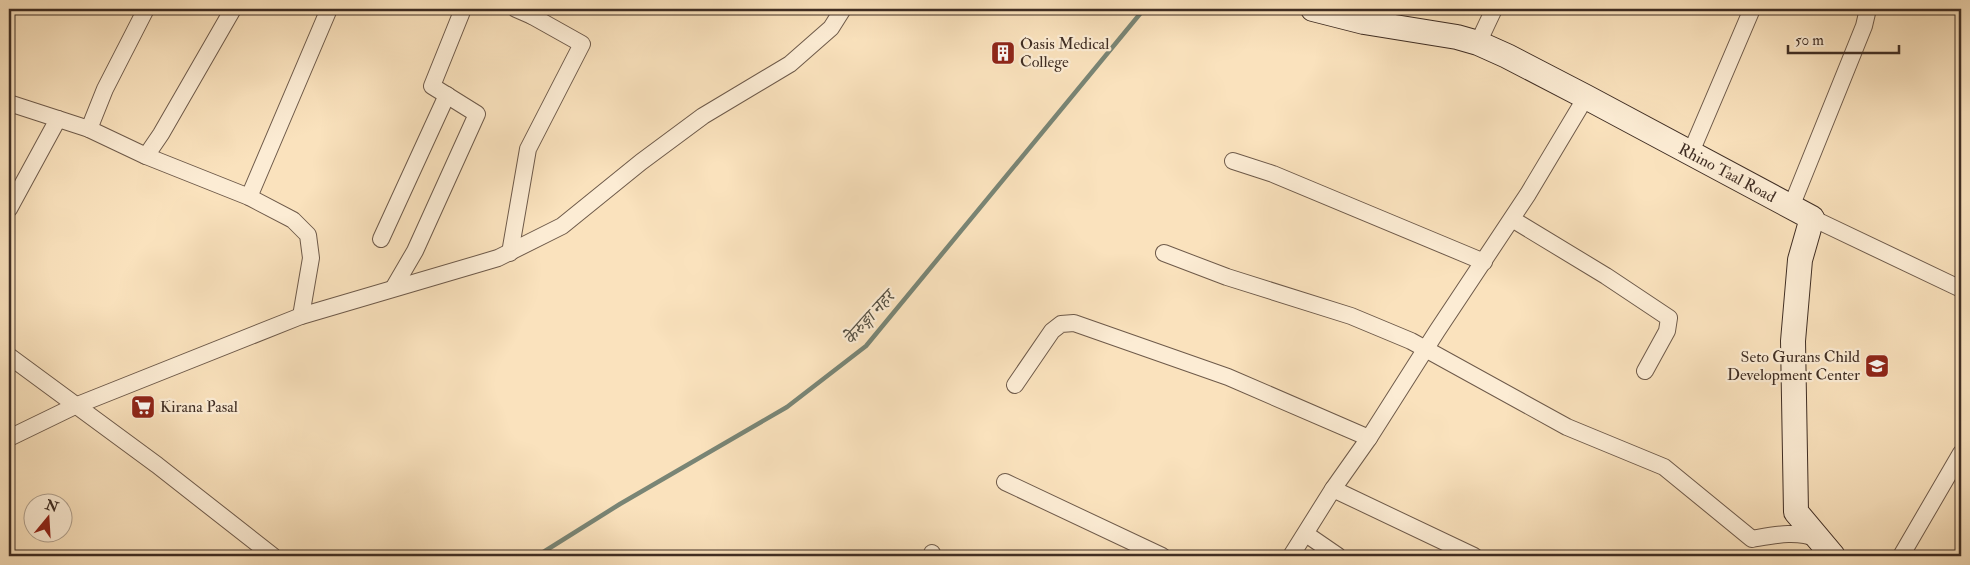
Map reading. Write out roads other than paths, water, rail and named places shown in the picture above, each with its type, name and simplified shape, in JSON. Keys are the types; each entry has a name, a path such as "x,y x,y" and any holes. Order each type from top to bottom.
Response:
{"street":[{"path":"88,129 105,89 146,9"},
{"path":"146,156 161,134 233,9"},
{"path":"249,197 329,9"},
{"path":"394,287 415,251 477,114 432,86 463,9"},
{"path":"510,253 528,149 582,44 534,12 516,9"},
{"path":"9,438 75,406 301,316 510,253 562,226 641,162 704,116 790,64 832,28 843,9"},
{"name":"Rhino Taal Road","path":"1313,9 1364,22 1457,37 1478,43 1508,56 1812,218"},
{"path":"1478,43 1494,9"},
{"path":"1691,152 1752,9"},
{"path":"1791,207 1864,26 1868,9"},
{"path":"381,239 447,95"},
{"path":"1291,556 1333,489 1369,438 1425,349 1512,219 1586,97"},
{"path":"9,103 88,129 146,156 249,197 293,220 308,235 311,258 301,316"},
{"path":"9,209 58,119"},
{"path":"1233,161 1273,174 1484,262"},
{"path":"1826,548 1796,512 1793,341 1800,260 1812,218 1961,289"},
{"path":"1512,219 1606,276 1669,318 1667,332 1645,371"},
{"path":"1164,253 1227,277 1351,316 1388,330 1567,427 1664,467 1752,540 1782,534 1808,535 1826,548"},
{"path":"1015,384 1052,331 1061,324 1074,323 1228,377 1369,438"},
{"path":"9,356 156,465 273,556"},
{"path":"1901,556 1961,453"},
{"path":"1005,482 1162,556"},
{"path":"1333,489 1474,556"},
{"path":"1765,537 1796,512"},
{"path":"1306,534 1338,556"}],"waterway":[{"name":"केेरुङ्गा नहर","path":"537,556 620,504 787,407 866,346 1144,9"}],"place":[{"name":"Oasis Medical College","path":"1003,53"},
{"name":"Seto Gurans Child Development Center","path":"1877,366"},
{"name":"Kirana Pasal","path":"143,407"}]}
